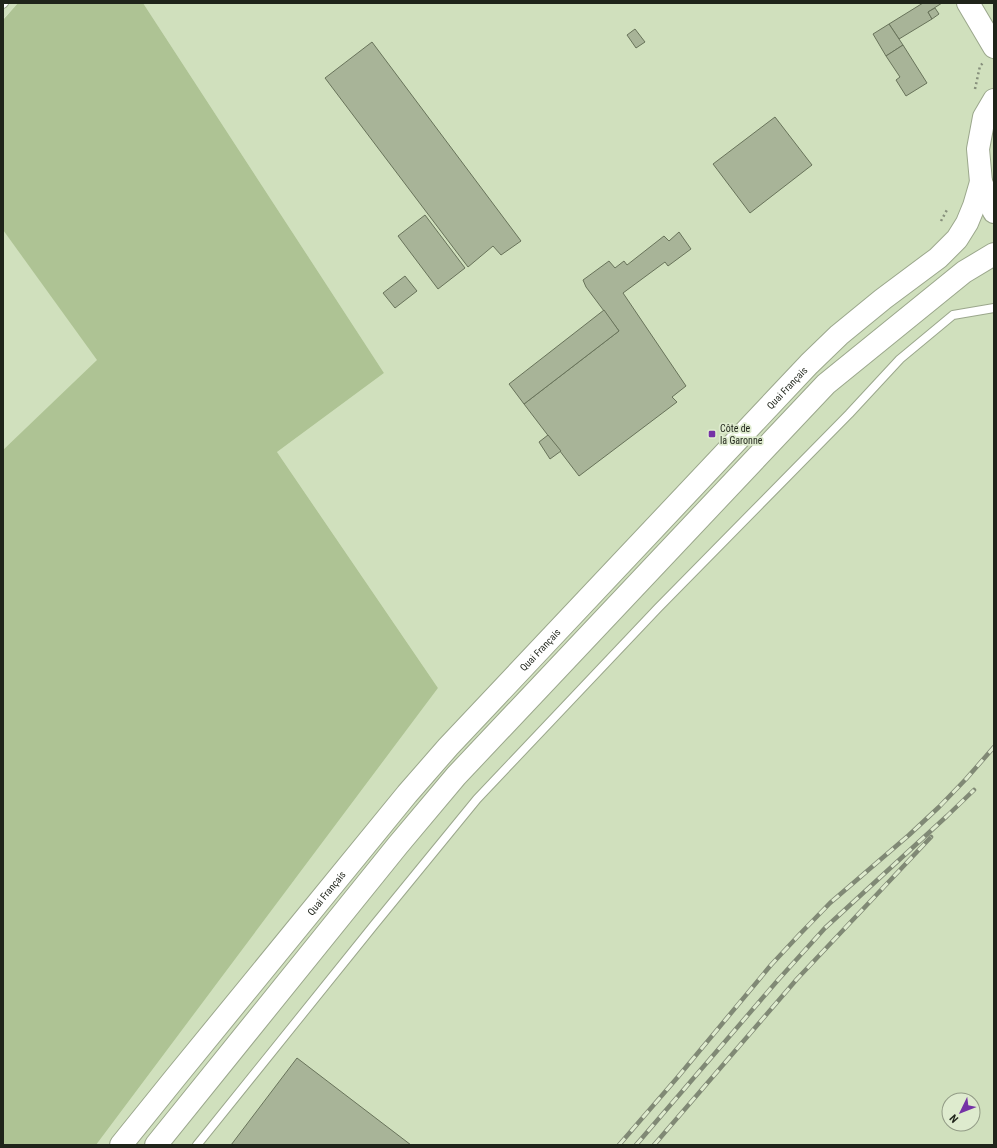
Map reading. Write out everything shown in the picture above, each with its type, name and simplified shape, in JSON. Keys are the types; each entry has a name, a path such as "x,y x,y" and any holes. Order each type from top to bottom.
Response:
{"main road":[{"path":"968,3 994,48"},
{"path":"994,100 984,117 978,149 981,182 994,212"},
{"name":"Quai Français","path":"121,1145 407,794 448,747 809,364 839,335 883,299 938,258 958,239 974,206 981,182"},
{"path":"156,1145 398,845 456,776 826,384 964,272 994,254"}],"lane":[{"path":"197,1145 477,799 658,608 849,414 900,359 953,315 994,308"}],"shaded area":[{"path":"3,3 18,3 3,19"},
{"path":"18,3 143,3 384,373 277,452 438,688 96,1145 3,1145 3,450 97,360 3,230 3,20"},
{"path":"143,3 994,3 994,1145 96,1145 438,688 277,452 384,373"},
{"path":"3,230 98,360 3,450"}],"building":[{"path":"923,3 942,3 928,12 932,19 899,39 889,24"},
{"path":"935,8 939,14 932,19 928,12"},
{"path":"889,24 903,45 886,56 873,34"},
{"path":"635,29 645,42 636,48 627,35"},
{"path":"372,42 521,241 501,255 493,246 468,267 325,78"},
{"path":"903,45 927,83 906,96 896,80 900,77 886,56"},
{"path":"775,117 812,165 750,213 713,164"},
{"path":"425,215 465,268 438,289 398,236"},
{"path":"679,232 691,249 668,266 665,262 623,293 686,386 672,397 677,402 579,476 524,404 619,331 586,287 583,280 609,261 615,268 624,261 627,265 664,236 669,241"},
{"path":"405,276 417,291 395,308 383,293"},
{"path":"604,310 619,331 524,404 509,384"},
{"path":"548,435 561,451 550,459 539,442"},
{"path":"297,1058 411,1145 231,1145"}],"railway":[{"path":"619,1145 771,965 799,935 830,903 939,807 994,747"},
{"path":"636,1145 778,980 825,928 974,790"},
{"path":"654,1145 797,979 931,837"}],"place":[{"name":"Côte de la Garonne","path":"712,434"}]}
